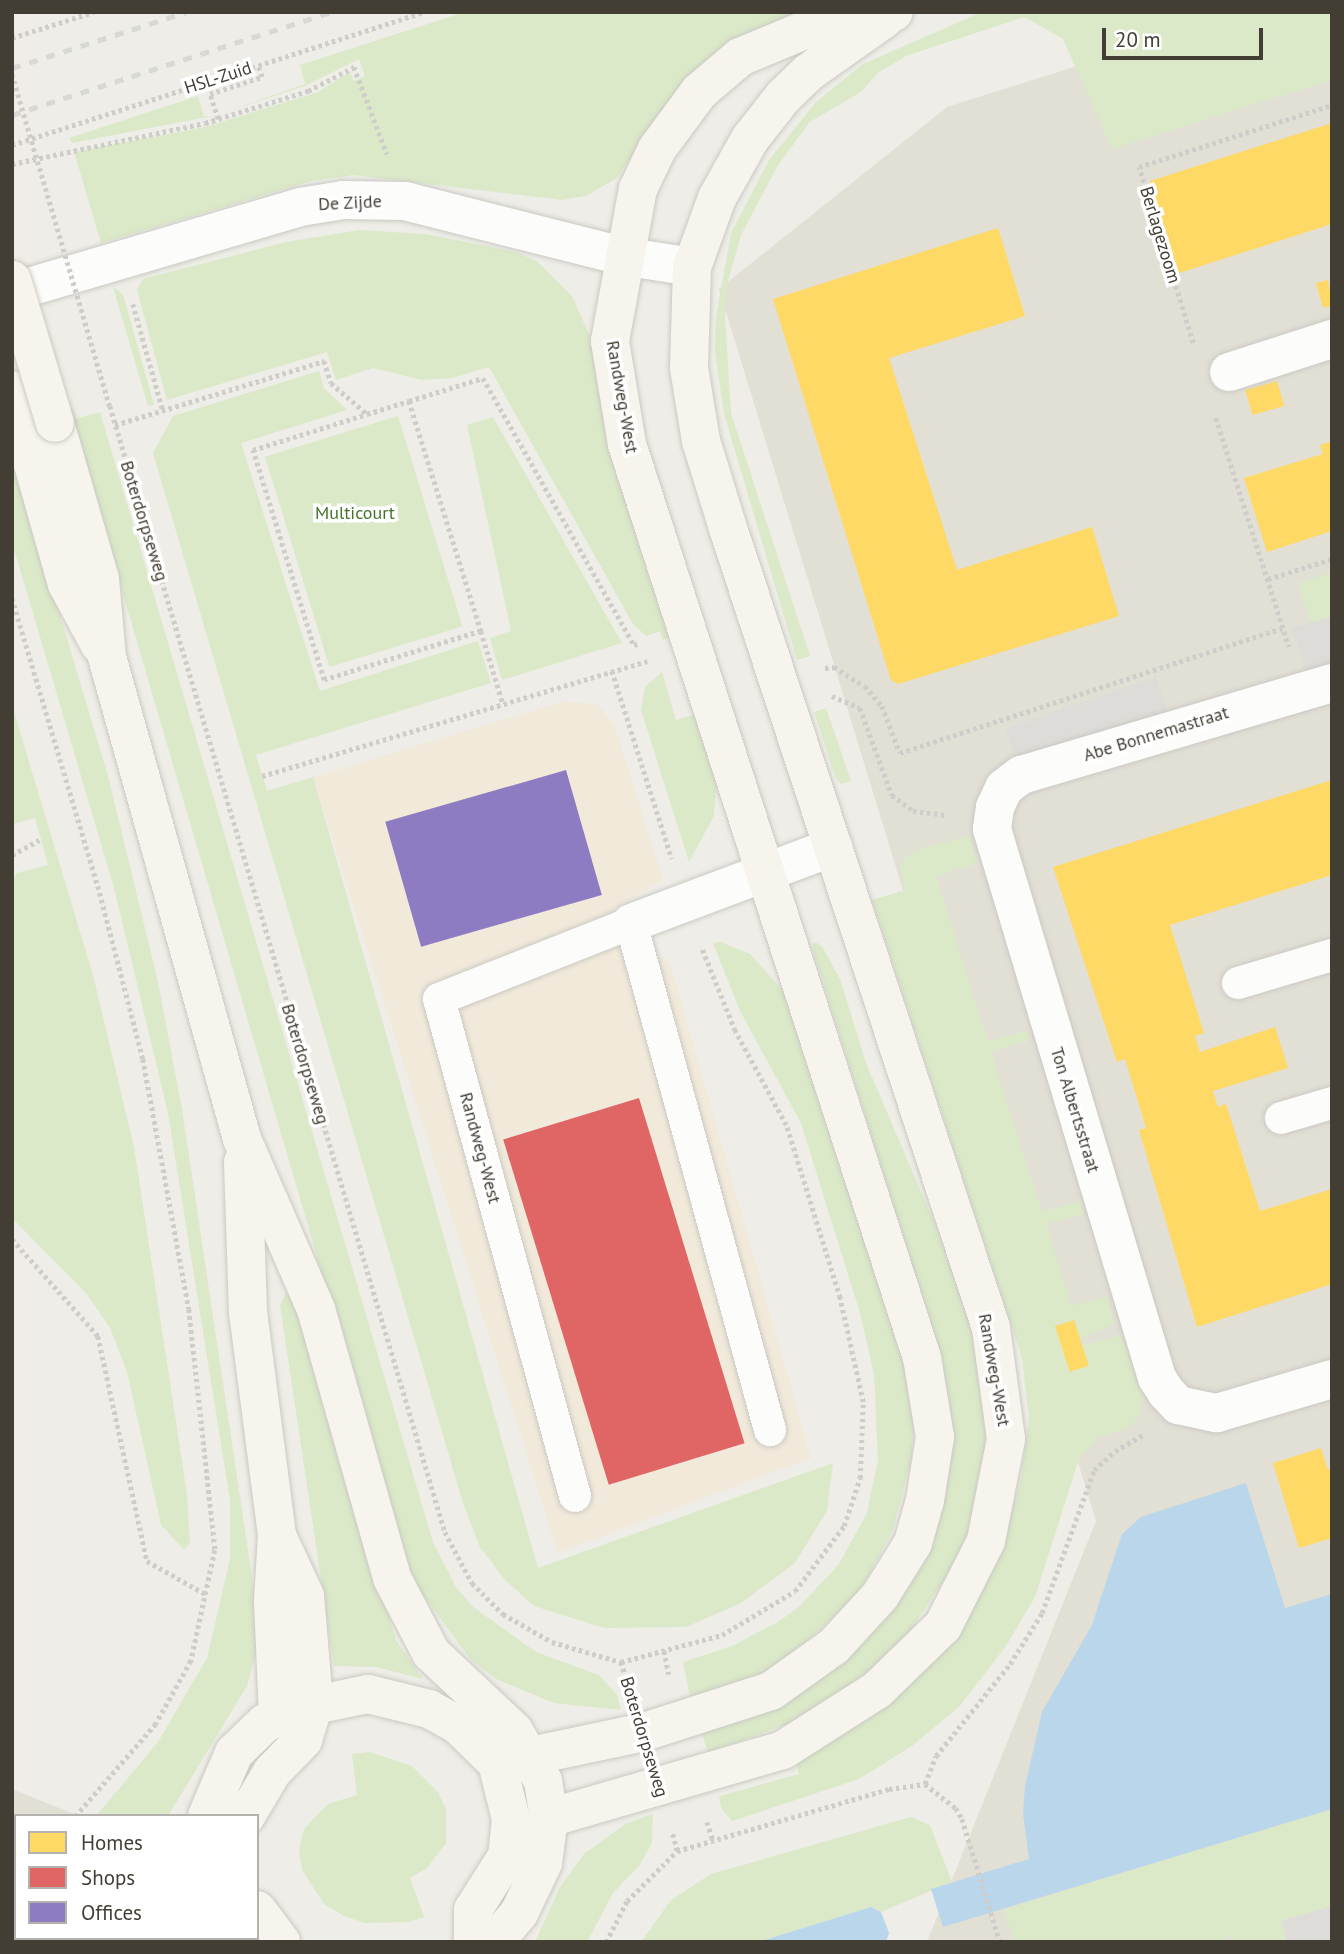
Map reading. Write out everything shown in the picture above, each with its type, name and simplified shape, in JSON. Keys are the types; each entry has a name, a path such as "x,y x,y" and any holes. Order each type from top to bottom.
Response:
{"main road":[{"name":"Randweg-West","path":"514,1759 644,1732 771,1691 834,1646 880,1596 913,1543 935,1437 922,1358 627,444 610,341 622,256 643,179 657,149 699,92 740,57 812,27 893,13"},
{"name":"Randweg-West","path":"549,1818 783,1750 877,1690 943,1626 986,1541 1006,1439 991,1328 701,441 689,368 692,267 717,198 750,139 775,107 809,72 893,13"},
{"path":"12,280 40,427 100,579 107,657 242,1139 316,1309 402,1604 431,1653 497,1712 514,1759 507,1856 473,1910 473,1942"},
{"path":"12,390 40,427"},
{"path":"242,1139 248,1312 277,1535 273,1601 278,1717"},
{"path":"247,1814 272,1772 303,1740 313,1703 305,1596 277,1535"},
{"path":"208,1814 234,1753 265,1723 313,1703 368,1694 429,1709 514,1759 542,1780 549,1818 542,1863 533,1889 495,1942"},
{"path":"259,1912 281,1942"}],"street":[{"name":"De Zijde","path":"12,292 310,205 343,200 405,201 622,256 692,267"},
{"path":"1216,374 1332,339"},
{"name":"Abe Bonnemastraat","path":"995,807 1004,788 1021,775 1318,687"},
{"name":"Ton Albertsstraat","path":"995,807 992,829 998,861 1157,1378 1178,1405"},
{"name":"Randweg-West","path":"631,923 833,847"},
{"path":"1178,1405 1217,1413 1332,1379"}],"lane":[{"path":"631,923 770,1430"},
{"name":"Randweg-West","path":"575,1496 439,999 631,923"},
{"path":"1238,983 1332,955"},
{"path":"1281,1118 1332,1103"}],"path":[{"path":"12,38 94,12"},
{"name":"HSL-Zuid","path":"12,145 424,12"},
{"path":"218,119 210,93 262,77 258,65"},
{"path":"12,164 218,119 308,90 355,66 405,201"},
{"name":"Boterdorpseweg","path":"12,74 445,1532 472,1583 503,1614 552,1642 621,1662 644,1732"},
{"name":"Berlagezoom","path":"1318,687 1268,579 1216,374 1139,167 1332,105"},
{"path":"131,296 163,411"},
{"path":"115,425 324,361 331,383 367,414"},
{"path":"409,401 503,704"},
{"path":"253,450 324,680 481,631"},
{"path":"1268,579 1332,559"},
{"path":"12,598 98,886 155,1115 189,1309 215,1550 191,1661 156,1724 78,1814"},
{"path":"262,776 612,671"},
{"path":"12,855 39,840"},
{"path":"12,1239 99,1336 147,1561 207,1595"},
{"path":"925,1784 936,1756 1010,1664 1042,1613 1094,1470 1178,1405"},
{"path":"606,1942 627,1901 677,1851 889,1789 925,1784 956,1808 999,1939"},
{"name":"Boterdorpseweg","path":"659,1786 677,1851"}],"shaded area":[{"path":"1248,12 1332,12 1332,1942 927,1942 1096,1521 719,289 947,107"},
{"path":"1332,617 1332,663 1306,671 1292,628"},
{"path":"1156,677 1169,714 1018,766 1006,729"},
{"path":"565,701 598,705 614,724 663,880 612,909 624,948 669,960 811,1458 558,1553 313,777"},
{"path":"12,1789 74,1814 14,1814 14,1940 145,1942 12,1942"},
{"path":"1332,1906 1332,1942 1287,1942 1281,1921"}],"green space":[{"path":"465,12 799,12 644,137 617,178 586,196 562,200 353,175 312,181 101,243 74,152 205,127 318,92 350,72 354,81 365,76 359,59 307,85 220,114 305,84 300,65"},
{"path":"982,12 1332,12 1332,80 1112,149 1063,39 1024,17 906,56 879,72 861,92 810,122 778,165 741,235 728,281 725,316 731,413 810,656 797,660 724,414 715,352 716,317 731,233 769,160 816,102 863,64"},
{"path":"198,96 204,116 212,116 72,143 69,138"},
{"path":"359,230 426,234 516,252 538,262 572,296 597,352 681,634 663,640 660,631 646,636 633,624 489,367 452,378 422,380 373,368 336,380 327,352 167,400 137,290 143,279 286,242"},
{"path":"113,287 123,294 154,405 148,406"},
{"path":"319,371 324,388 347,410 241,443 320,691 478,641 491,683 256,755 267,791 313,777 538,1568 833,1463 827,1511 795,1563 741,1603 686,1627 604,1628 534,1606 505,1580 480,1547 463,1503 153,453 173,416"},
{"path":"100,412 433,1542 456,1587 473,1607 536,1652 599,1675 617,1695 621,1710 554,1703 498,1680 471,1660 417,1587 403,1550 72,420"},
{"name":"Multicourt","path":"398,416 462,626 329,667 265,457"},
{"path":"493,417 622,643 502,680 490,638 511,631 467,425"},
{"path":"12,454 108,776 158,982 182,1109 255,1597 258,1646 247,1686 169,1814 98,1814 158,1742 207,1658 230,1559 230,1500 168,1113 114,888 12,542"},
{"path":"1332,572 1332,617 1311,623 1298,583"},
{"path":"662,672 676,720 704,712 717,770 714,816 689,862 641,710 645,687"},
{"path":"12,705 93,975 134,1147 187,1494 190,1542 184,1550 161,1525 127,1372 110,1328 86,1293 12,1218 12,880 17,873 48,865 35,818 12,824"},
{"path":"826,708 851,781 841,784 835,776 814,712"},
{"path":"970,836 977,864 936,876 988,1041 1027,1031 1030,1040 991,1052 1042,1211 1081,1201 1084,1214 1046,1224 1072,1306 1107,1296 1114,1324 1080,1339 1074,1320 1055,1326 1070,1372 1082,1345 1121,1335 1143,1398 1142,1412 1130,1427 1100,1437 1079,1459 1035,1597 1006,1646 959,1707 912,1746 859,1779 732,1821 721,1808 719,1796 799,1774 795,1760 870,1718 915,1679 1009,1522 1020,1483 1029,1419 1022,1358 872,900 905,890 900,867 904,858 918,849"},
{"path":"721,942 750,954 787,995 900,1336 914,1428 911,1461 893,1530 858,1594 792,1655 762,1673 690,1697 683,1662 732,1646 778,1622 800,1606 839,1564 867,1513 878,1460 874,1374 860,1313 801,1123 740,1011 713,943"},
{"path":"815,942 822,946 840,979 866,1063 966,1297 993,1403 970,1526 957,1561 901,1644 873,1672 801,1719 708,1753 701,1731 888,1611 937,1343 812,947"},
{"path":"286,1293 297,1302 396,1640 423,1679 376,1667 334,1666 280,1305"},
{"path":"370,1752 412,1766 438,1792 446,1809 446,1843 427,1868 410,1878 424,1917 409,1922 365,1923 344,1916 324,1904 302,1870 299,1850 304,1829 328,1804 357,1795 352,1754"},
{"path":"1332,1809 1332,1906 1281,1921 1287,1942 1234,1942 1232,1936 1213,1942 1015,1942 1004,1909"},
{"path":"653,1814 652,1843 639,1866 613,1893 587,1942 535,1942 560,1887 584,1854 625,1824"},
{"path":"911,1817 930,1825 952,1882 881,1912 871,1907 758,1942 641,1942 671,1900 711,1874"}],"water":[{"path":"1246,1483 1285,1608 1332,1594 1332,1809 943,1927 931,1889 1029,1859 1023,1814 1025,1786 1042,1712 1092,1625 1122,1534 1141,1517"},
{"path":"871,1907 881,1912 889,1933 886,1942 758,1942"}],"building: Homes":[{"path":"1332,123 1332,224 1179,273 1150,181"},
{"path":"998,228 1025,316 889,358 957,570 1092,527 1119,616 898,684 891,680 773,299"},
{"path":"1328,280 1332,305 1323,308 1316,283"},
{"path":"1277,381 1284,406 1252,415 1245,390"},
{"path":"1332,441 1332,531 1267,552 1244,478 1323,454 1320,445"},
{"path":"1332,780 1332,875 1170,925 1204,1033 1195,1036 1200,1052 1275,1027 1288,1068 1213,1091 1218,1107 1226,1104 1260,1211 1332,1189 1332,1284 1197,1327 1139,1130 1146,1128 1125,1059 1117,1062 1053,867"},
{"path":"1074,1320 1089,1366 1070,1372 1055,1326"},
{"path":"1321,1448 1328,1470 1332,1469 1332,1538 1299,1548 1273,1463"}],"building: Shops":[{"path":"639,1098 745,1443 609,1485 503,1140"}],"building: Offices":[{"path":"566,770 602,895 421,947 385,822"}],"railway":[{"path":"12,68 186,12"},
{"path":"12,115 331,12"}]}
